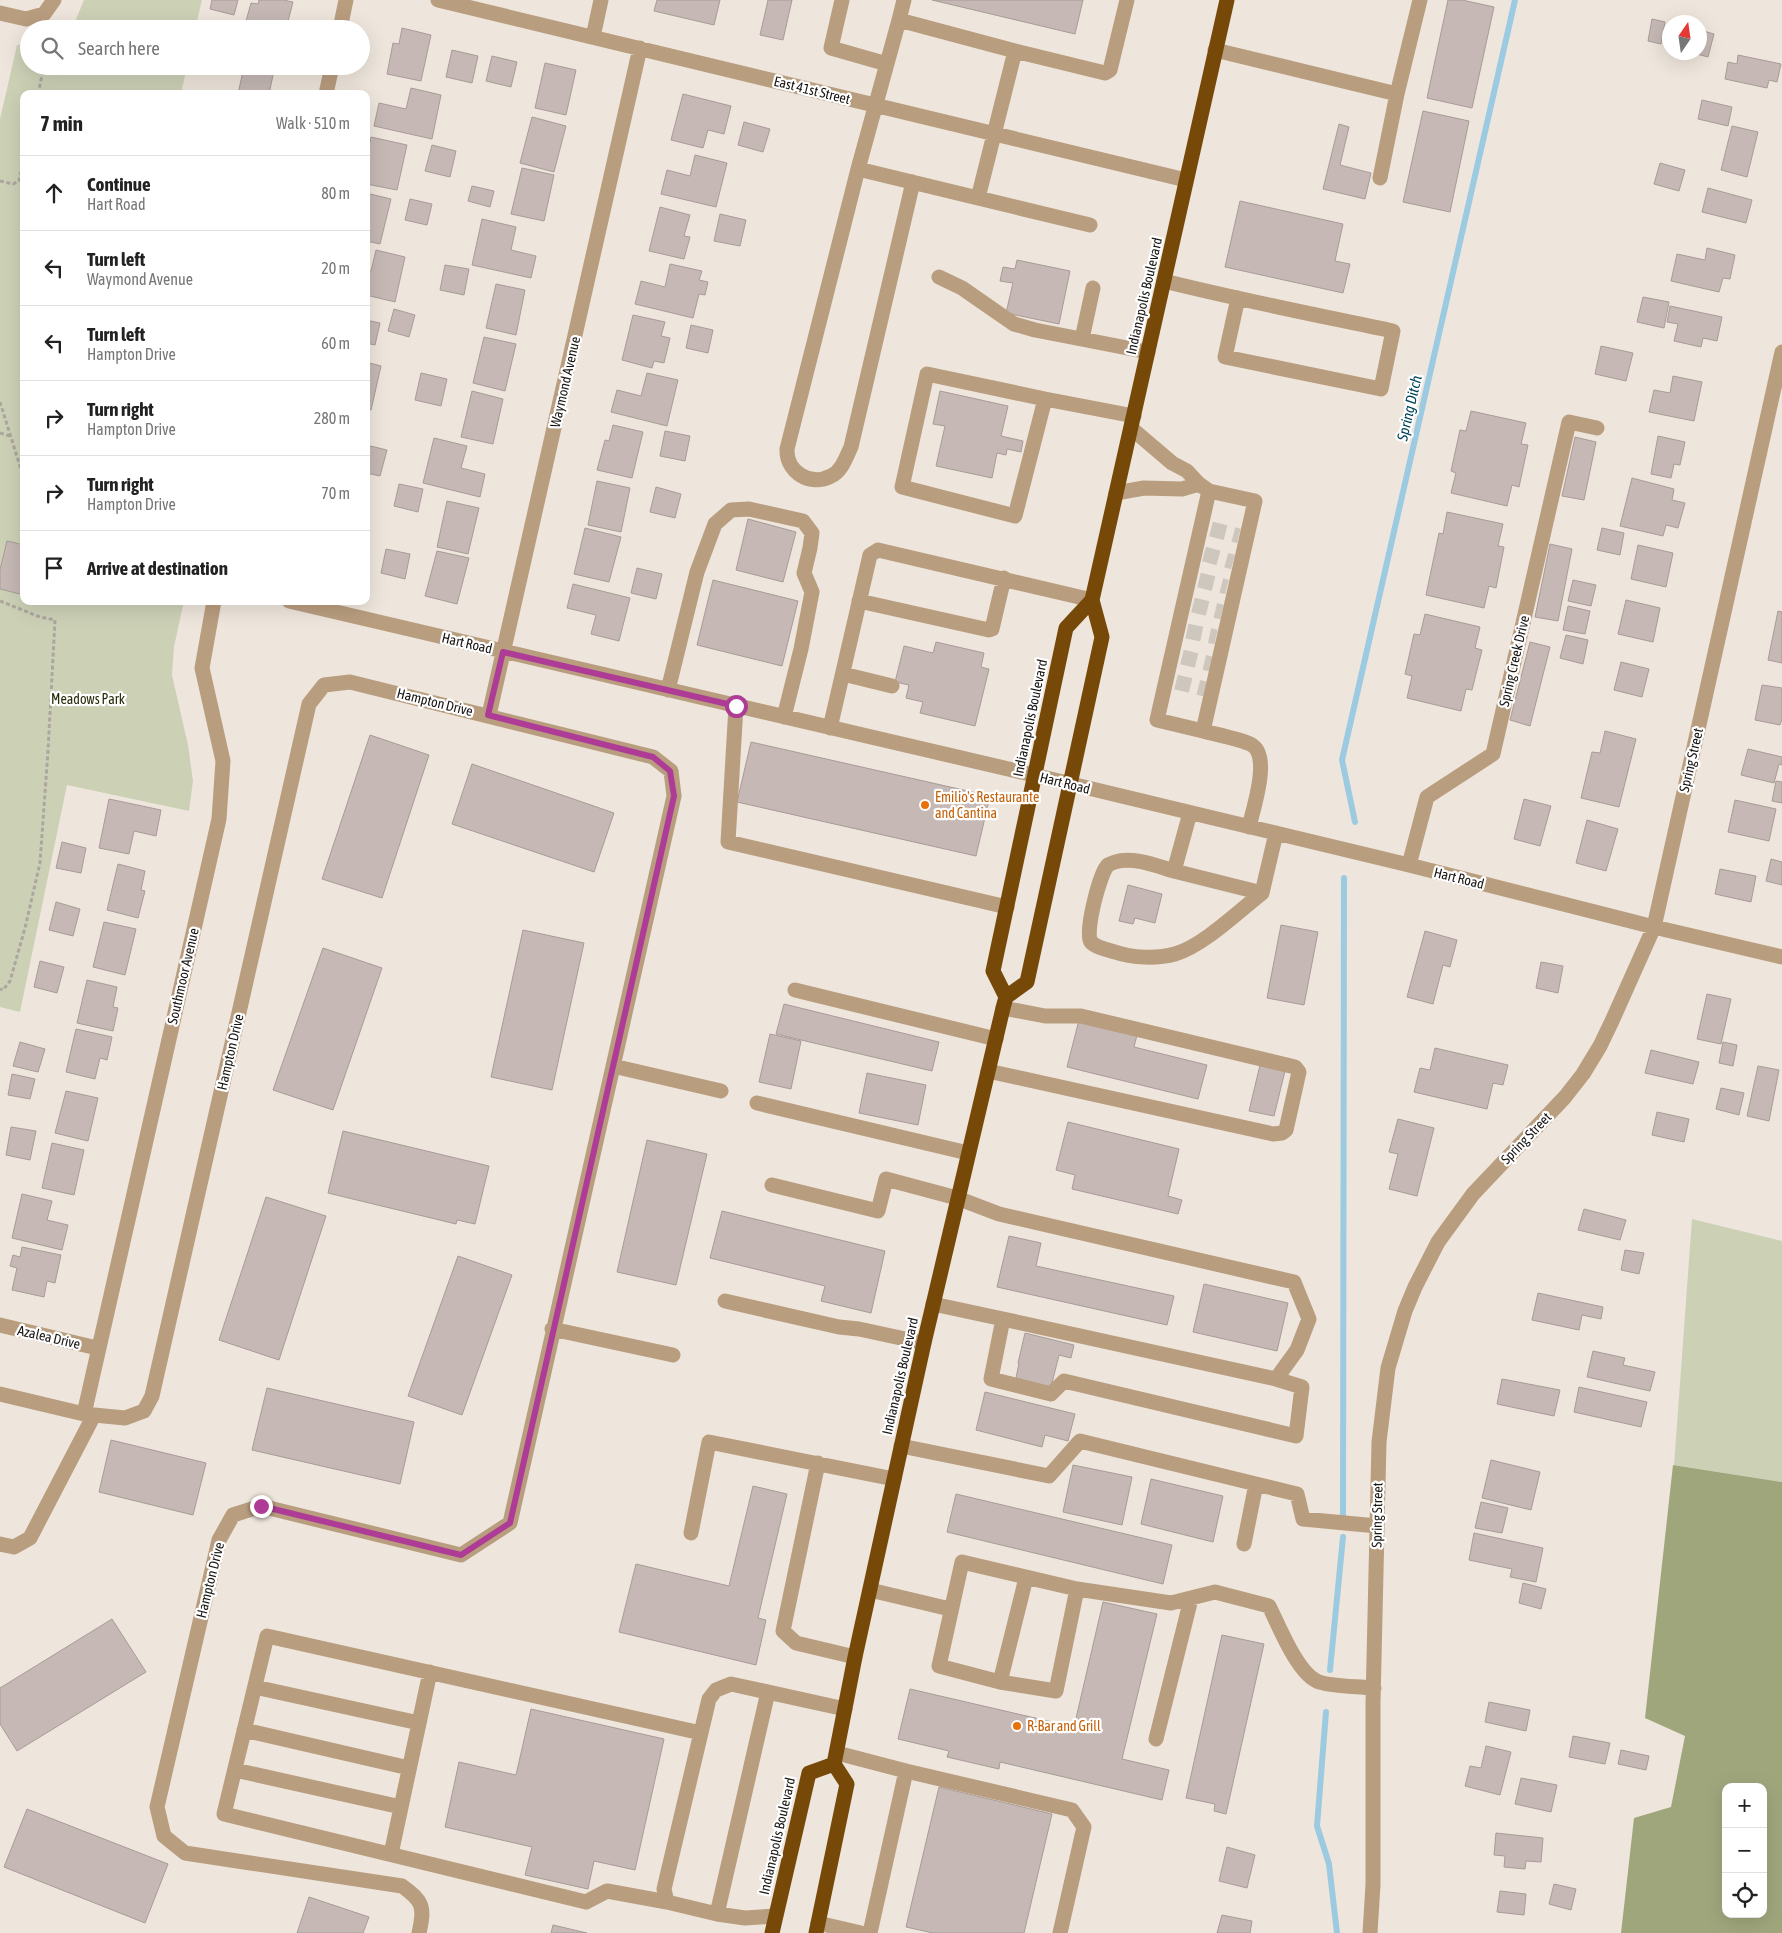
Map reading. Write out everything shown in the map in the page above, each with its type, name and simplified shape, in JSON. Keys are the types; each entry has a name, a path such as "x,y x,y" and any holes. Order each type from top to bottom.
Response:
{"highway":[{"name":"Indianapolis Boulevard","path":"772,1933 809,1773 836,1758 901,1446 988,1071 1005,1003 1027,982 1102,637 1092,600 1227,0"},
{"name":"Indianapolis Boulevard","path":"1005,1003 993,971 1034,776 1066,628 1092,600"},
{"path":"817,1928 848,1784 836,1758"}],"street":[{"path":"0,13 26,19 44,14 54,0"},
{"path":"342,20 346,0"},
{"name":"East 41st Street","path":"438,0 1186,180"},
{"path":"593,37 601,0"},
{"path":"842,0 831,48 887,64"},
{"path":"904,0 858,169 787,449 787,458 790,465 796,473 806,478 815,480 832,476 842,466 852,447 913,182"},
{"path":"899,20 1105,73 1110,70 1127,0"},
{"path":"1380,178 1397,94 1420,0"},
{"name":"Waymond Avenue","path":"488,715 640,48"},
{"path":"1215,50 1397,94"},
{"path":"978,198 1015,51"},
{"path":"327,90 330,75"},
{"path":"858,169 1090,225"},
{"path":"939,277 962,288 1014,324 1148,352"},
{"path":"1164,281 1393,331 1381,388 1225,357 1238,298"},
{"path":"1082,339 1093,288"},
{"name":"Spring Street","path":"1370,1933 1373,1885 1374,1688 1379,1442 1388,1368 1405,1311 1438,1242 1473,1194 1565,1097 1583,1074 1600,1046 1654,927 1782,352"},
{"path":"1045,399 1015,516 902,487 926,374 1045,399 1132,422 1172,463 1187,471 1204,487 1206,528 1171,681 1157,720 1253,745 1261,756 1262,768 1249,827"},
{"name":"Spring Creek Drive","path":"1409,866 1427,797 1493,754 1569,422 1597,428"},
{"path":"1116,492 1144,488 1182,489 1204,487 1256,501 1243,536 1231,588 1209,690 1203,731"},
{"path":"668,690 697,572 715,524 731,510 749,509 803,521 812,533 804,573 812,592 801,649 784,718"},
{"path":"830,728 870,555 878,550 1092,600"},
{"path":"859,602 989,630 992,628 1004,578"},
{"name":"Southmoor Avenue","path":"97,1348 219,819 222,761 202,668 213,605"},
{"name":"Hart Road","path":"306,605 1070,784 1654,927 1782,956"},
{"path":"843,674 892,686"},
{"name":"Hampton Drive","path":"0,1394 89,1415 125,1418 144,1411 152,1396 309,704 324,685 350,682 488,715 653,757 670,771 674,796 552,1329 510,1523 461,1555 261,1506 234,1515 219,1540 157,1807 164,1836 185,1853 402,1886 418,1897 423,1915 419,1933"},
{"path":"736,706 728,842 1006,907"},
{"path":"1174,871 1190,813"},
{"path":"1262,893 1128,860 1116,862 1107,866 1102,877 1088,938 1092,943 1123,955 1150,957 1175,954 1202,940 1262,893 1276,833"},
{"path":"795,990 996,1039"},
{"path":"988,1071 1273,1134 1286,1130 1299,1072 1295,1067 1080,1016 1045,1016 1005,1003"},
{"path":"613,1066 721,1091"},
{"path":"757,1103 968,1153"},
{"path":"772,1184 878,1211 886,1179 958,1198 999,1214 1294,1282 1309,1319 1297,1350 1276,1379"},
{"path":"725,1301 839,1327 859,1329 924,1343"},
{"path":"933,1304 1003,1319 1276,1379 1302,1388 1296,1436 1064,1381 1052,1394 991,1378 1003,1319"},
{"name":"Azalea Drive","path":"0,1325 97,1348"},
{"path":"552,1329 673,1355"},
{"path":"0,1544 14,1547 30,1538 89,1415 97,1348"},
{"path":"901,1446 1049,1476 1080,1441 1297,1494 1303,1519 1377,1526"},
{"path":"691,1533 709,1442 894,1479"},
{"path":"818,1463 783,1631 796,1643 856,1657"},
{"path":"1244,1544 1256,1484"},
{"path":"1077,1589 1056,1691 1000,1682 938,1666 962,1562 1077,1589 1171,1603 1215,1592 1268,1606 1301,1668 1309,1677 1320,1682 1374,1688"},
{"path":"1000,1682 1026,1578"},
{"path":"870,1590 950,1609"},
{"path":"1156,1738 1191,1598"},
{"path":"701,1733 267,1636 224,1814 586,1902 607,1891 667,1902 717,1914 745,1918 775,1916"},
{"path":"391,1854 430,1672"},
{"path":"667,1902 664,1889 709,1698 716,1690 731,1684 845,1709"},
{"path":"255,1687 419,1723"},
{"path":"717,1914 768,1692"},
{"path":"244,1730 409,1768"},
{"path":"836,1758 906,1771 1072,1810 1084,1827 1060,1933"},
{"path":"235,1770 401,1806"},
{"path":"870,1933 906,1771"},
{"path":"817,1928 861,1933"}],"path":[{"path":"39,90 42,75"},
{"path":"0,181 13,184 19,181 20,176"},
{"path":"0,402 20,466"},
{"path":"0,433 11,437"},
{"path":"0,602 11,604 40,617 55,620 40,863 10,981 3,990 0,989"}],"green space":[{"path":"84,0 202,0 197,20 76,20"},
{"name":"Meadows Park","path":"17,45 20,45 20,75 185,75 182,90 20,90 20,605 183,605 174,647 172,675 188,745 193,781 189,811 67,785 20,1012 0,1007 0,119"},
{"path":"1692,1219 1782,1241 1782,1482 1674,1465"},
{"path":"1673,1465 1782,1482 1782,1933 1621,1933 1634,1818 1671,1807 1685,1736 1645,1718"}],"building":[{"path":"212,0 238,0 234,15 210,9"},
{"path":"259,0 293,2 288,20 246,20 251,3 258,4"},
{"path":"657,0 720,0 714,25 654,11"},
{"path":"768,0 792,0 783,40 760,35"},
{"path":"932,0 1083,0 1075,34"},
{"path":"1448,0 1462,0 1494,7 1472,108 1427,98"},
{"path":"1652,19 1662,21 1661,44 1648,41"},
{"path":"402,28 431,35 421,81 387,74 393,43 399,44"},
{"path":"1707,32 1714,34 1707,57"},
{"path":"452,50 478,56 472,83 446,77"},
{"path":"1738,55 1781,64 1777,82 1769,80 1767,88 1725,79 1728,62 1737,64"},
{"path":"492,56 517,62 511,87 486,81"},
{"path":"545,63 576,70 566,115 535,108"},
{"path":"242,75 273,75 270,90 239,90"},
{"path":"411,88 441,95 432,139 374,126 379,103 406,109"},
{"path":"683,94 731,106 724,134 708,130 703,148 671,140"},
{"path":"1702,100 1732,107 1728,126 1698,119"},
{"path":"1423,111 1469,121 1450,212 1403,202"},
{"path":"532,117 566,126 554,172 520,163"},
{"path":"744,122 770,129 763,152 738,145"},
{"path":"1339,124 1349,127 1340,165 1371,173 1365,199 1323,189"},
{"path":"1732,126 1758,132 1747,177 1721,170"},
{"path":"371,137 407,145 397,190 370,185"},
{"path":"432,145 456,151 450,177 425,171"},
{"path":"695,155 727,163 716,207 661,194 667,170 690,176"},
{"path":"1660,163 1685,170 1679,191 1654,184"},
{"path":"522,168 554,175 544,221 511,214"},
{"path":"472,186 494,191 490,207 468,201"},
{"path":"1708,188 1752,200 1746,223 1702,212"},
{"path":"370,194 391,199 380,244 370,242"},
{"path":"410,199 432,204 427,225 405,220"},
{"path":"1240,201 1343,224 1335,261 1350,264 1343,293 1225,267"},
{"path":"660,207 690,215 684,236 690,237 684,259 649,251"},
{"path":"720,214 746,220 740,246 714,241"},
{"path":"482,219 516,227 511,250 536,256 531,278 472,265"},
{"path":"1707,248 1735,255 1730,279 1723,278 1719,292 1671,281 1677,254 1705,260"},
{"path":"376,250 405,257 395,302 370,296 371,271"},
{"path":"1017,260 1070,271 1059,324 1006,313 1013,283 1000,281 1003,267 1015,269"},
{"path":"670,264 702,271 699,280 708,282 705,295 699,294 693,318 635,304 641,281 665,287"},
{"path":"445,265 469,269 464,295 440,290"},
{"path":"496,284 525,290 516,335 486,328"},
{"path":"1643,297 1669,302 1664,328 1637,322"},
{"path":"1670,306 1722,317 1717,341 1703,338 1701,347 1674,341 1678,324 1667,322"},
{"path":"394,309 415,315 409,337 388,331"},
{"path":"633,315 665,322 661,336 670,338 664,363 654,361 652,368 622,360"},
{"path":"370,321 380,323 375,345 370,344"},
{"path":"691,325 713,330 708,353 686,348"},
{"path":"484,337 516,344 505,391 473,383"},
{"path":"1601,346 1633,353 1626,381 1595,374"},
{"path":"370,363 381,366 370,410"},
{"path":"421,373 447,379 441,406 415,400"},
{"path":"647,373 678,380 667,426 611,412 617,390 641,396"},
{"path":"1673,376 1702,382 1694,421 1649,412 1654,390 1670,393"},
{"path":"472,391 503,399 493,444 461,437"},
{"path":"940,391 1008,406 1001,436 1023,441 1021,452 1007,449 1006,455 997,453 992,478 936,466 945,426 933,424"},
{"path":"1471,411 1526,423 1521,444 1528,445 1519,487 1512,485 1507,506 1451,493 1456,473 1451,471 1460,430 1466,431"},
{"path":"613,425 643,432 632,478 597,470 605,440 609,441"},
{"path":"665,431 690,436 685,461 660,456"},
{"path":"1658,436 1685,442 1680,465 1674,464 1671,478 1651,474"},
{"path":"1575,437 1596,442 1584,500 1562,496"},
{"path":"434,438 467,446 461,468 485,474 480,497 423,483"},
{"path":"370,446 387,450 380,476 370,474"},
{"path":"1632,478 1674,489 1672,500 1685,503 1678,528 1666,525 1663,536 1620,526"},
{"path":"597,481 630,488 621,532 588,525"},
{"path":"399,484 423,489 418,512 394,506"},
{"path":"656,487 681,494 675,518 650,512"},
{"path":"447,501 479,508 468,554 437,547"},
{"path":"1447,512 1503,524 1498,546 1504,547 1496,588 1489,586 1484,608 1426,595 1439,533 1443,534"},
{"path":"748,519 796,532 783,582 736,570"},
{"path":"585,528 621,537 609,582 574,574"},
{"path":"1602,528 1624,533 1620,555 1597,550"},
{"path":"7,541 20,544 20,594 0,589 0,570"},
{"path":"1550,544 1572,549 1558,621 1535,617"},
{"path":"1638,545 1673,553 1666,587 1631,579"},
{"path":"386,549 410,554 405,579 381,573"},
{"path":"437,551 469,558 457,604 425,596"},
{"path":"637,568 662,574 656,599 631,593"},
{"path":"713,580 798,601 782,666 697,645"},
{"path":"1573,580 1596,585 1591,606 1568,601"},
{"path":"573,584 630,598 619,641 591,634 596,615 567,608"},
{"path":"1626,600 1660,608 1653,642 1618,634"},
{"path":"1568,606 1590,611 1585,634 1563,630"},
{"path":"1778,611 1782,612 1782,663 1768,660"},
{"path":"1425,614 1480,627 1475,648 1482,650 1472,690 1466,689 1461,711 1407,698 1412,676 1405,674 1414,634 1420,635"},
{"path":"1566,635 1588,640 1583,664 1560,658"},
{"path":"936,642 984,653 981,667 989,669 975,726 920,713 923,702 906,698 909,685 895,682 904,646 933,653"},
{"path":"1530,642 1550,647 1530,726 1510,720"},
{"path":"1621,662 1649,669 1642,697 1614,690"},
{"path":"1762,685 1782,688 1782,719 1780,725 1755,720"},
{"path":"1605,731 1636,739 1619,807 1581,798 1592,752 1600,753"},
{"path":"370,735 429,755 382,898 322,879"},
{"path":"751,742 990,796 976,856 737,802"},
{"path":"1748,749 1782,757 1782,765 1779,764 1774,783 1741,775"},
{"path":"472,764 614,813 594,872 452,824"},
{"path":"1776,781 1782,782 1782,803 1772,801"},
{"path":"109,799 161,810 156,836 134,831 129,854 99,848"},
{"path":"1524,799 1551,806 1540,846 1514,839"},
{"path":"1735,800 1776,809 1769,841 1728,832"},
{"path":"1587,820 1618,829 1606,871 1576,863"},
{"path":"62,842 86,848 81,873 56,868"},
{"path":"1771,859 1782,862 1782,885 1766,881"},
{"path":"118,864 145,871 141,890 145,891 138,918 107,910"},
{"path":"1720,869 1756,876 1751,902 1715,894"},
{"path":"1128,885 1162,894 1155,923 1135,918 1133,924 1119,921"},
{"path":"56,902 80,909 73,936 49,930"},
{"path":"104,922 136,929 125,975 93,967"},
{"path":"1281,925 1318,932 1304,1005 1267,998"},
{"path":"523,930 584,943 552,1090 491,1077"},
{"path":"1425,931 1457,940 1450,967 1443,965 1433,1004 1407,997"},
{"path":"323,948 382,968 333,1110 273,1090"},
{"path":"40,961 64,967 57,993 34,987"},
{"path":"1541,962 1563,966 1558,993 1536,988"},
{"path":"87,980 117,987 113,1007 118,1008 113,1031 77,1023"},
{"path":"1707,994 1731,999 1721,1044 1697,1039"},
{"path":"784,1004 939,1042 932,1071 776,1034"},
{"path":"1079,1020 1137,1035 1134,1047 1207,1065 1198,1099 1067,1067"},
{"path":"76,1029 112,1037 107,1060 100,1058 95,1079 66,1072"},
{"path":"770,1034 801,1041 791,1089 759,1082"},
{"path":"20,1042 45,1049 38,1072 13,1066"},
{"path":"1723,1042 1737,1045 1733,1066 1719,1063"},
{"path":"1435,1048 1508,1065 1503,1085 1493,1083 1487,1109 1414,1092 1420,1068 1430,1070"},
{"path":"1651,1050 1699,1062 1693,1084 1645,1073"},
{"path":"1260,1065 1285,1071 1274,1116 1249,1111"},
{"path":"1758,1066 1779,1070 1769,1121 1747,1116"},
{"path":"867,1073 926,1085 918,1125 859,1113"},
{"path":"12,1074 35,1079 30,1099 8,1095"},
{"path":"1721,1088 1744,1093 1739,1115 1716,1109"},
{"path":"66,1091 98,1098 88,1141 55,1133"},
{"path":"1657,1112 1689,1119 1684,1142 1652,1135"},
{"path":"1398,1119 1434,1128 1417,1196 1389,1189 1398,1154 1389,1152"},
{"path":"1068,1122 1179,1149 1168,1196 1182,1200 1178,1214 1072,1189 1075,1175 1056,1170"},
{"path":"11,1127 36,1131 30,1160 6,1155"},
{"path":"343,1131 489,1166 475,1224 457,1220 456,1224 328,1193"},
{"path":"647,1140 707,1154 676,1285 617,1272"},
{"path":"52,1143 84,1150 74,1195 42,1188"},
{"path":"22,1194 52,1201 47,1220 68,1225 62,1250 12,1238"},
{"path":"266,1197 326,1216 279,1360 219,1340"},
{"path":"1584,1209 1626,1220 1620,1240 1578,1230"},
{"path":"722,1211 885,1251 871,1313 821,1301 825,1286 710,1258"},
{"path":"1009,1236 1041,1243 1036,1266 1174,1296 1167,1325 997,1287"},
{"path":"22,1247 61,1255 55,1283 47,1281 44,1297 12,1290 17,1268 10,1266 13,1255 20,1257"},
{"path":"1625,1250 1644,1253 1639,1274 1621,1270"},
{"path":"458,1256 512,1275 462,1415 408,1396"},
{"path":"1204,1284 1288,1303 1277,1351 1193,1332"},
{"path":"1538,1293 1603,1307 1601,1319 1582,1315 1579,1330 1532,1320"},
{"path":"1025,1333 1074,1345 1071,1358 1059,1355 1051,1387 1016,1378"},
{"path":"1593,1351 1625,1358 1623,1365 1655,1372 1650,1391 1587,1377"},
{"path":"1502,1379 1560,1390 1554,1416 1497,1404"},
{"path":"1579,1387 1647,1402 1641,1427 1574,1412"},
{"path":"267,1388 414,1422 400,1484 252,1450"},
{"path":"985,1392 1075,1414 1068,1441 1045,1435 1042,1447 976,1430"},
{"path":"111,1440 206,1463 193,1515 99,1492"},
{"path":"1491,1460 1540,1472 1531,1510 1482,1498"},
{"path":"1073,1465 1132,1477 1122,1525 1063,1512"},
{"path":"1151,1479 1223,1496 1213,1542 1141,1524"},
{"path":"753,1486 787,1494 758,1618 766,1620 756,1665 619,1632 636,1564 729,1586"},
{"path":"956,1494 1172,1545 1163,1584 947,1532"},
{"path":"1481,1502 1508,1508 1502,1533 1475,1528"},
{"path":"1474,1533 1543,1548 1536,1582 1510,1577 1512,1569 1469,1560"},
{"path":"1523,1583 1546,1589 1541,1609 1519,1603"},
{"path":"1103,1602 1157,1614 1122,1759 1169,1770 1162,1800 1000,1762 999,1769 947,1757 949,1751 898,1739 910,1689 1074,1727"},
{"path":"112,1619 146,1672 17,1751 0,1724 0,1688"},
{"path":"1222,1635 1264,1644 1226,1814 1214,1811 1215,1804 1186,1798"},
{"path":"1489,1702 1530,1710 1526,1731 1485,1722"},
{"path":"531,1709 664,1739 635,1870 594,1861 588,1889 525,1875 532,1847 445,1827 459,1762 516,1775"},
{"path":"1573,1736 1610,1743 1605,1764 1569,1757"},
{"path":"1486,1746 1511,1752 1500,1795 1465,1786 1470,1766 1481,1768"},
{"path":"1621,1750 1649,1756 1646,1770 1618,1764"},
{"path":"1521,1778 1557,1785 1551,1812 1515,1804"},
{"path":"939,1787 1052,1814 1024,1933 933,1933 906,1927"},
{"path":"27,1809 168,1864 145,1923 4,1867"},
{"path":"1496,1833 1543,1838 1541,1862 1526,1861 1525,1869 1504,1867 1505,1856 1494,1855"},
{"path":"1227,1847 1255,1855 1247,1888 1219,1881"},
{"path":"1554,1884 1576,1889 1571,1910 1549,1904"},
{"path":"1500,1891 1526,1894 1524,1915 1497,1912"},
{"path":"309,1897 369,1917 363,1933 297,1933"},
{"path":"1222,1915 1252,1921 1250,1933 1217,1933"},
{"path":"553,1925 587,1933 551,1933"}],"waterway":[{"name":"Spring Ditch","path":"1355,822 1342,760 1515,0"},
{"path":"1343,1516 1344,878"},
{"path":"1330,1670 1343,1537"},
{"path":"1326,1712 1317,1826 1329,1864 1337,1933"}],"tunnel":[{"path":"1211,529 1239,536"},
{"path":"1204,554 1233,562"},
{"path":"1199,580 1227,587"},
{"path":"1193,605 1222,612"},
{"path":"1187,631 1216,637"},
{"path":"1182,657 1211,664"},
{"path":"1176,682 1205,689"}],"place":[{"name":"Emilio's Restaurante and Cantina","path":"925,805"},
{"name":"R-Bar and Grill","path":"1017,1726"}],"route":[{"path":"261,1506 461,1555 510,1523 552,1329 674,796 670,771 653,757 488,715 503,652 736,706"}]}
